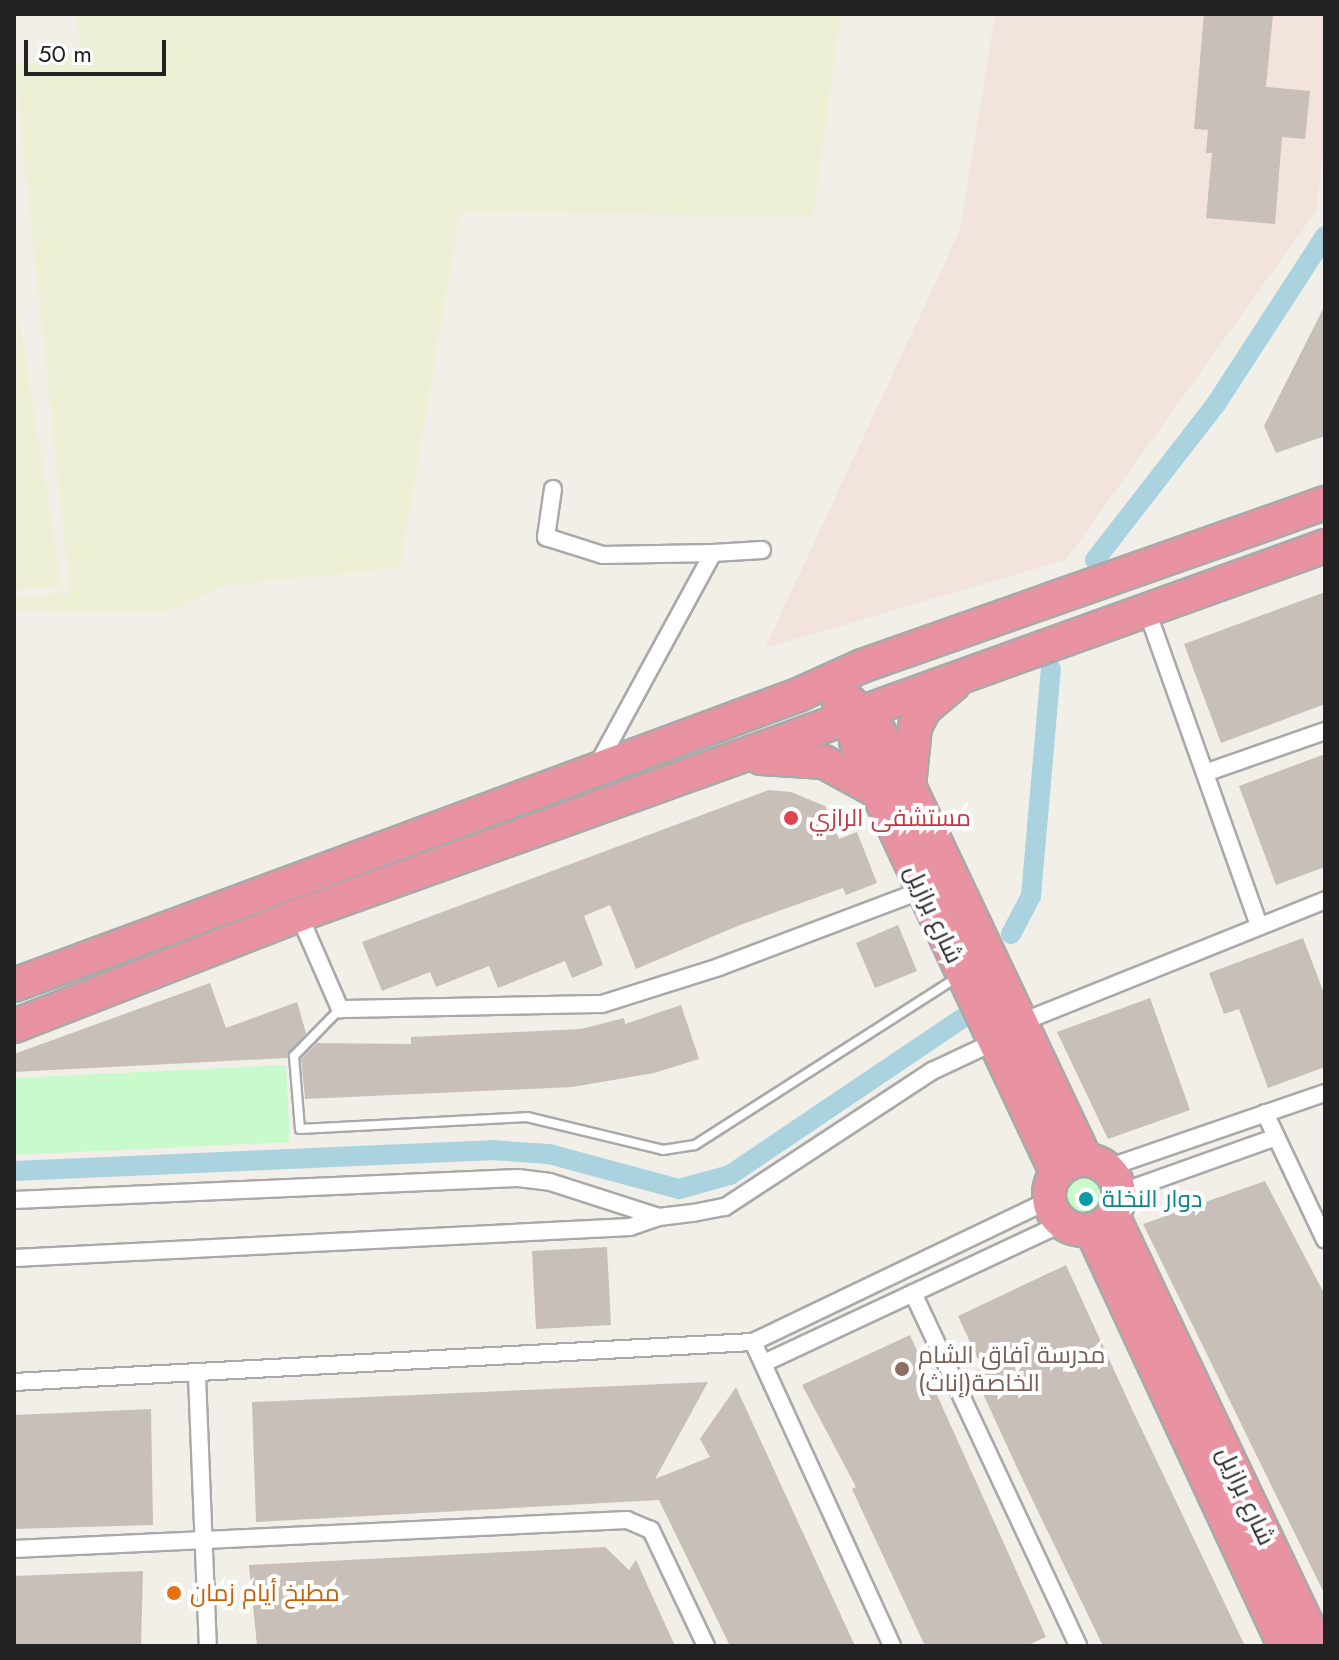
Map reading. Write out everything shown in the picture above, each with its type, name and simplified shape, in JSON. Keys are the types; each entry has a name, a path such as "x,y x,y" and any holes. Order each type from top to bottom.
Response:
{"highway":[{"path":"14,985 798,695 862,666 1325,503"},
{"path":"14,1026 299,915 734,760 973,669 1325,546"},
{"path":"851,715 850,694 862,666"},
{"name":"شارع برازيل","path":"973,669 924,709 910,747 909,786 1022,1022 1086,1195 1285,1646"},
{"path":"798,695 831,700 879,732 909,786"},
{"name":"شارع برازيل","path":"851,715 856,741 877,791 962,974 996,1041 1086,1195 1317,1646"},
{"path":"734,760 795,756 824,762 877,791"}],"street":[{"path":"553,489 546,537 603,555 762,550"},
{"path":"594,771 713,553"},
{"path":"1146,608 1259,925"},
{"path":"1205,773 1325,731"},
{"path":"299,915 340,1009 602,1004 719,967 923,890"},
{"path":"1022,1022 1325,900"},
{"path":"14,1258 630,1227 659,1217 725,1207 932,1071 996,1041"},
{"path":"14,1382 197,1376 753,1342 1265,1113 1325,1093"},
{"path":"1265,1113 1325,1240"},
{"path":"764,1363 913,1293 1086,1195 1276,1137"},
{"path":"14,1200 518,1178 550,1182 659,1217"},
{"path":"913,1293 1078,1646"},
{"path":"753,1342 892,1646"},
{"path":"197,1376 208,1646"},
{"path":"14,1549 627,1520 651,1530 706,1646"}],"lane":[{"path":"340,1009 294,1056 300,1129 527,1117 663,1150 695,1145 962,974"}],"shaded area":[{"path":"995,14 1325,14 1325,137 1316,211 1066,560 765,648 960,230"}],"green space":[{"path":"75,14 841,14 813,216 460,212 400,568 226,585 169,611 14,612 14,597 70,593 14,65 82,54"},
{"path":"17,305 62,587 14,590"},
{"path":"286,1065 290,1142 14,1155 14,1078"},
{"path":"1084,1175 1098,1181 1104,1195 1098,1209 1084,1215 1070,1209 1064,1195 1070,1181"}],"building":[{"path":"1204,14 1273,14 1266,87 1310,91 1305,139 1282,137 1275,224 1206,218 1212,153 1206,153 1208,130 1194,129"},
{"path":"1325,305 1325,436 1276,453 1264,426"},
{"path":"1325,592 1325,704 1221,743 1184,644"},
{"path":"1325,754 1325,867 1276,885 1239,786"},
{"path":"769,790 791,792 825,806 839,839 857,832 877,883 846,895 843,888 740,925 636,969 610,905 584,916 603,965 572,978 565,961 498,988 489,966 436,987 430,972 382,991 362,942"},
{"path":"898,925 917,971 875,988 856,943"},
{"path":"1303,938 1325,996 1325,1067 1268,1088 1239,1009 1224,1014 1209,973"},
{"path":"210,983 226,1028 297,1002 306,1033 287,1058 14,1072 14,1054"},
{"path":"1150,998 1190,1110 1108,1139 1057,1032"},
{"path":"681,1005 699,1059 654,1073 572,1087 305,1099 301,1059 317,1043 411,1044 411,1037 581,1029 624,1018 625,1024"},
{"path":"1265,1181 1325,1295 1325,1595 1143,1224"},
{"path":"607,1247 611,1325 536,1329 532,1251"},
{"path":"1066,1265 1245,1646 1103,1646 1020,1474 973,1372 982,1368 958,1316"},
{"path":"910,1335 1046,1637 1026,1646 925,1646 852,1489 856,1487 802,1385"},
{"path":"708,1382 655,1479 710,1457 700,1439 736,1387 855,1646 730,1646 659,1500 256,1522 252,1402"},
{"path":"151,1409 153,1525 14,1529 14,1415"},
{"path":"605,1547 629,1570 636,1560 675,1646 257,1646 249,1565"},
{"path":"143,1571 141,1646 14,1646 14,1576"}],"waterway":[{"path":"1095,560 1216,404 1325,236"},
{"path":"1011,934 1031,896 1051,669"},
{"path":"14,1171 491,1150 549,1154 679,1189 730,1175 961,1019"}],"place":[{"name":"مستشفى الرازي","path":"791,818"},
{"name":"دوار النخلة","path":"1086,1199"},
{"name":"مدرسة آفاق الشام الخاصة(إناث)","path":"902,1369"},
{"name":"مطبخ أيام زمان","path":"174,1593"}]}
